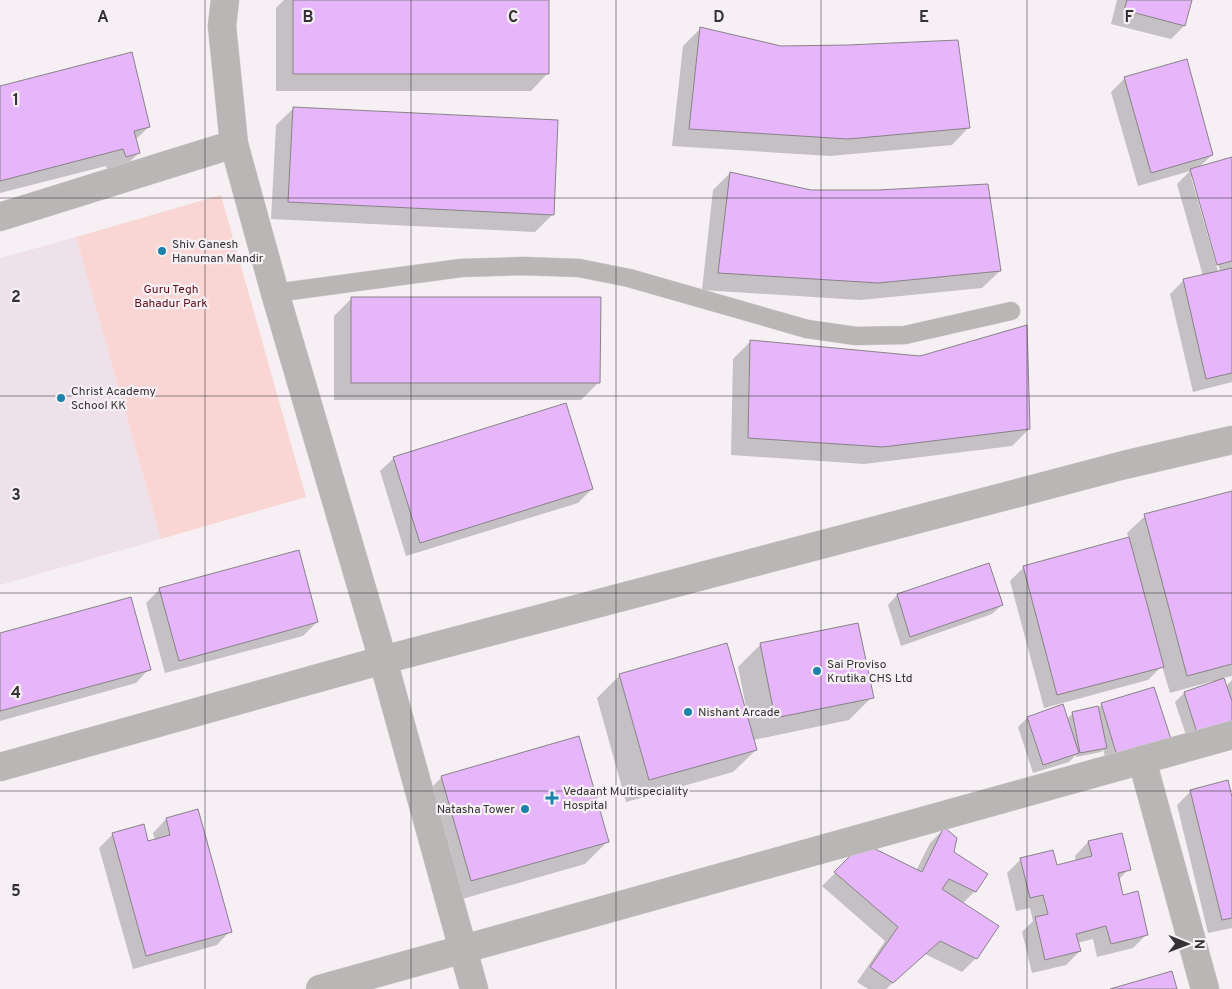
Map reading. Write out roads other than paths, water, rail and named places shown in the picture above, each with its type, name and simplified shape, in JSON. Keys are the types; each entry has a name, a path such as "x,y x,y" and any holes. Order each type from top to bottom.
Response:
{"street":[{"path":"225,0 222,26 234,144 275,293 383,660 474,989"},
{"path":"0,216 234,144"},
{"path":"0,767 383,660 1124,466 1232,440"},
{"path":"320,989 1232,735"},
{"path":"1142,760 1205,989"}],"lane":[{"path":"275,293 461,268 522,266 579,268 629,278 807,329 856,336 905,335 1011,311"}],"place":[{"name":"Shiv Ganesh Hanuman Mandir","path":"162,251"},
{"name":"Christ Academy School KK","path":"61,398"},
{"name":"Sai Proviso Krutika CHS Ltd","path":"817,671"},
{"name":"Nishant Arcade","path":"688,712"},
{"name":"Vedaant Multispeciality Hospital","path":"552,798"},
{"name":"Natasha Tower","path":"525,809"}],"park label":[{"name":"Guru Tegh Bahadur Park","path":"171,296"}]}
